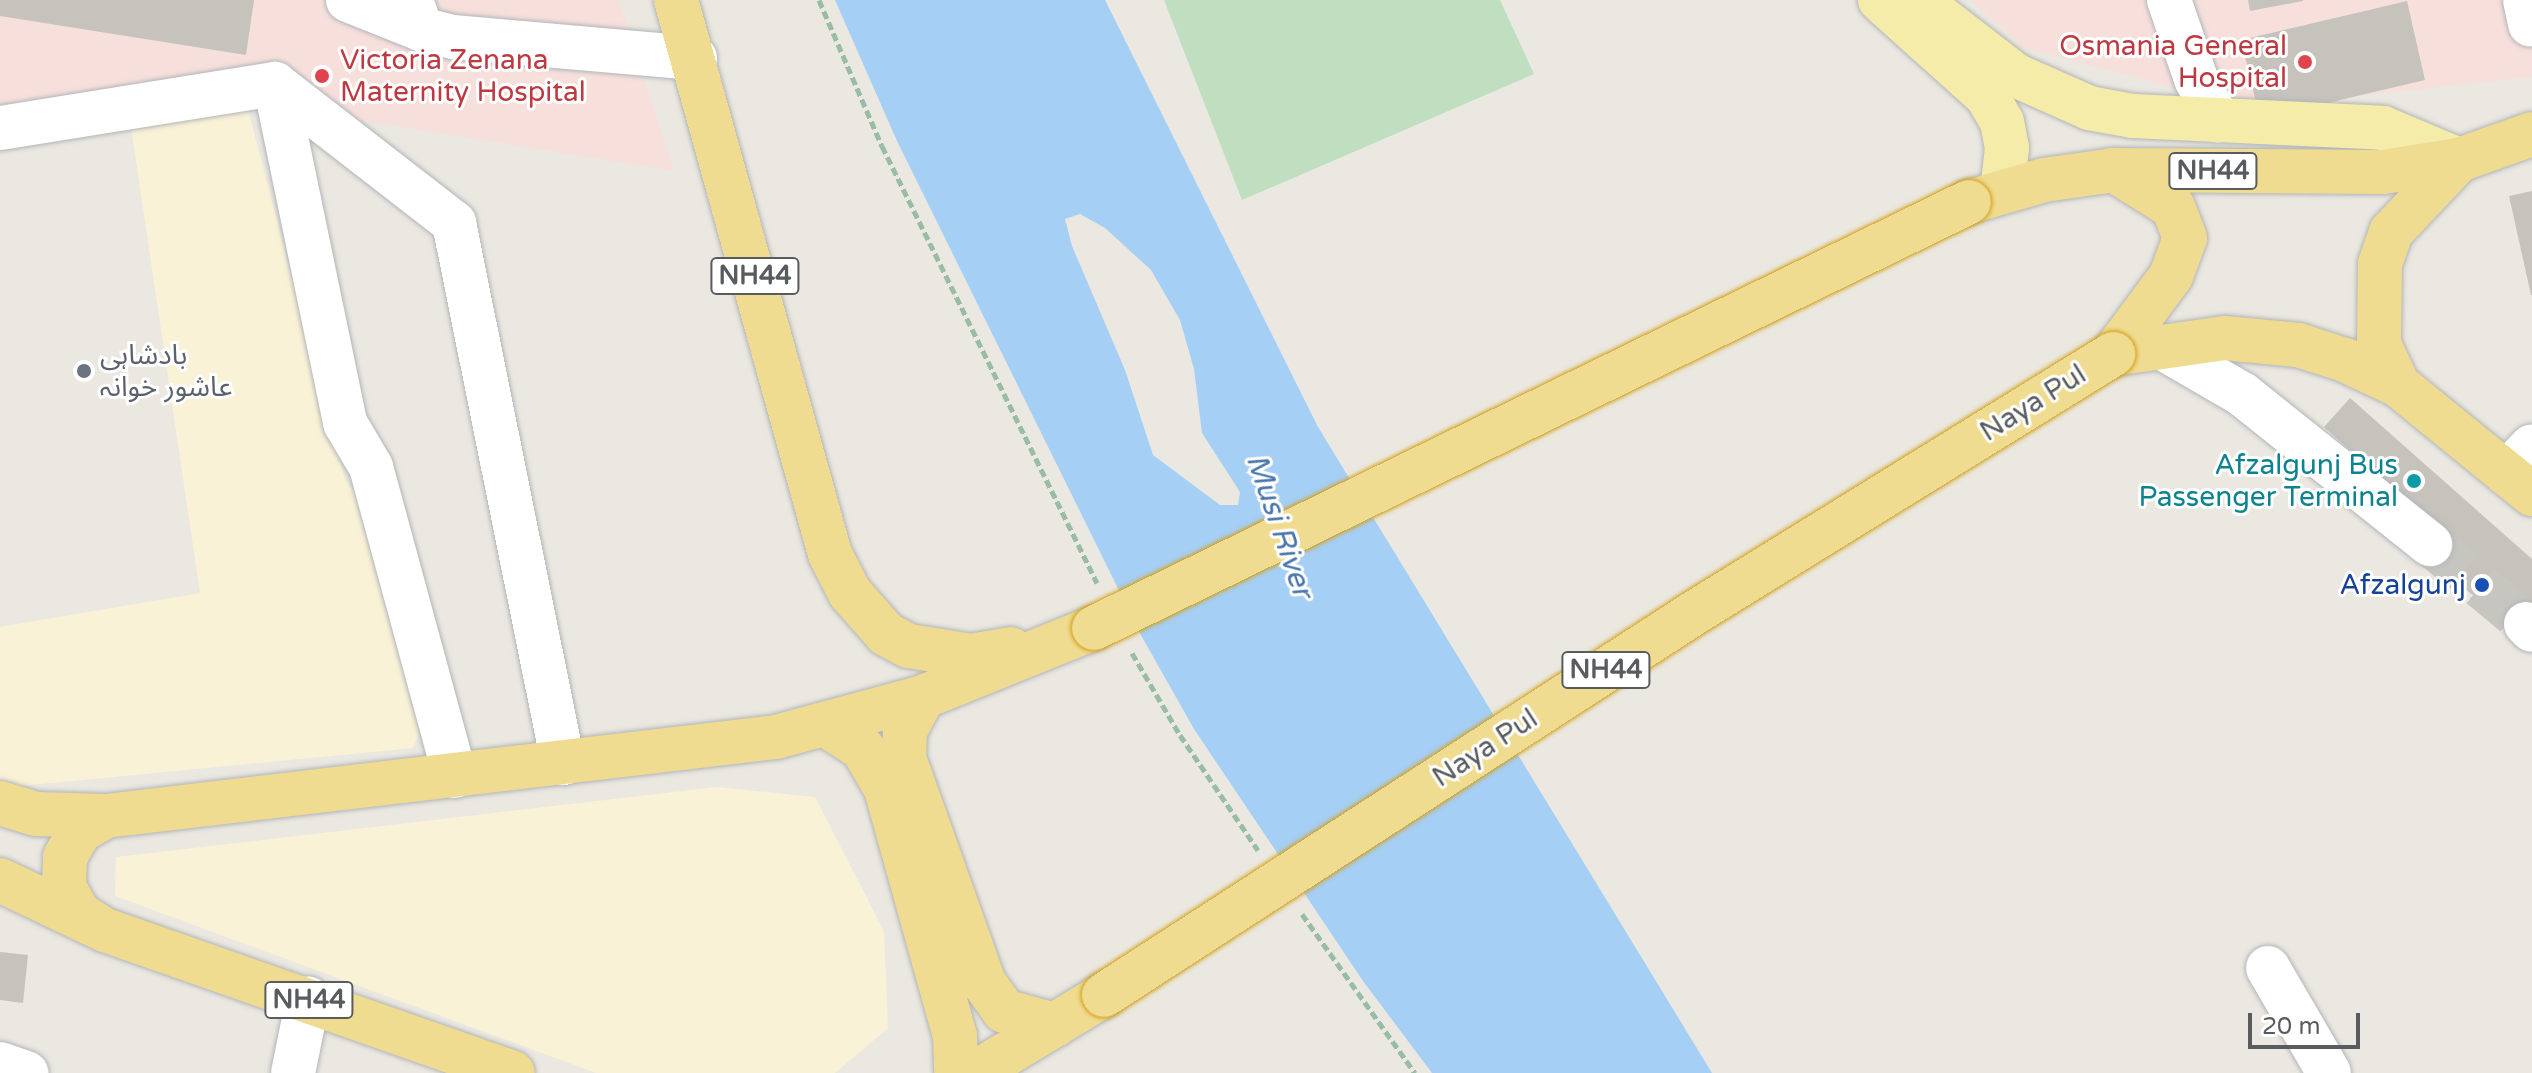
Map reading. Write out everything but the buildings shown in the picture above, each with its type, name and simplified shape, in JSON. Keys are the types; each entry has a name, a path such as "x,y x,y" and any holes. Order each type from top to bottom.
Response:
{"highway":[{"name":"NH44","path":"676,0 695,58 830,554 866,613 886,634 909,646 971,656 1106,619 1985,197 2114,170 2383,172 2459,160 2532,134"},
{"name":"NH44","path":"2398,385 2379,344 2380,264 2391,232 2459,160"},
{"name":"NH44","path":"2113,354 2171,276 2185,238 2173,207 2114,170"},
{"name":"NH44","path":"2113,354 2225,338 2298,345 2398,385 2523,471"},
{"name":"Naya Pul","path":"1055,1025 1694,613 2113,354"},
{"path":"0,803 36,814 106,816 776,737 923,697 1106,619"},
{"path":"923,697 905,731 904,758 984,983 1004,1011 1055,1025"},
{"path":"825,724 863,749 886,789 955,1036 956,1073"},
{"path":"105,930 79,914 64,887 65,857 80,831 106,816"},
{"name":"NH44","path":"0,880 105,930 513,1073"},
{"name":"NH44","path":"999,1068 1055,1025"}],"main road":[{"path":"1880,0 1987,96 2002,122 2007,148 1985,197"},
{"path":"1918,0 2015,75 2051,94 2089,108 2133,116 2383,128 2459,160"}],"street":[{"path":"348,0 416,14 485,42 635,49 695,58"},
{"path":"2169,0 2196,79 2218,120"},
{"path":"275,84 345,423 371,467 455,776"},
{"path":"0,128 275,84 454,223 563,763"},
{"path":"2161,347 2242,394 2430,544"},
{"path":"2268,968 2329,1073"},
{"path":"293,1073 308,999"},
{"path":"0,1064 26,1073"}],"path":[{"path":"819,0 882,146 1106,619 1266,862"},
{"path":"1293,901 1415,1073"}],"shaded area":[{"name":"Victoria Zenana Maternity Hospital","path":"0,0 619,0 674,171 246,102 0,148"},
{"name":"Osmania General Hospital","path":"1971,0 2532,0 2532,77 2247,108 2023,47"},
{"path":"246,102 345,480 376,518 423,724 413,748 0,788 0,627 200,593 131,127"},
{"path":"717,787 815,797 884,931 888,1028 835,1073 596,1073 115,896 116,857"}],"green space":[{"path":"1164,0 1500,0 1534,74 1242,200"}],"water":[{"name":"Musi River","path":"835,0 1105,0 1318,427 1712,1073 1432,1073 1363,981 1194,729 1142,637 897,141","holes":["1080,214 1105,228 1151,270 1180,320 1194,369 1202,433 1240,492 1238,505 1220,505 1153,455 1125,370 1072,246 1065,219"]}],"tunnel":[{"path":"2430,544 2526,624"}],"place":[{"name":"Osmania General Hospital","path":"2305,62"},
{"name":"Victoria Zenana Maternity Hospital","path":"322,76"},
{"name":"بادشاہی عاشور خوانہ","path":"84,371"},
{"name":"Afzalgunj Bus Passenger Terminal","path":"2414,481"},
{"name":"Afzalgunj","path":"2482,585"}]}
